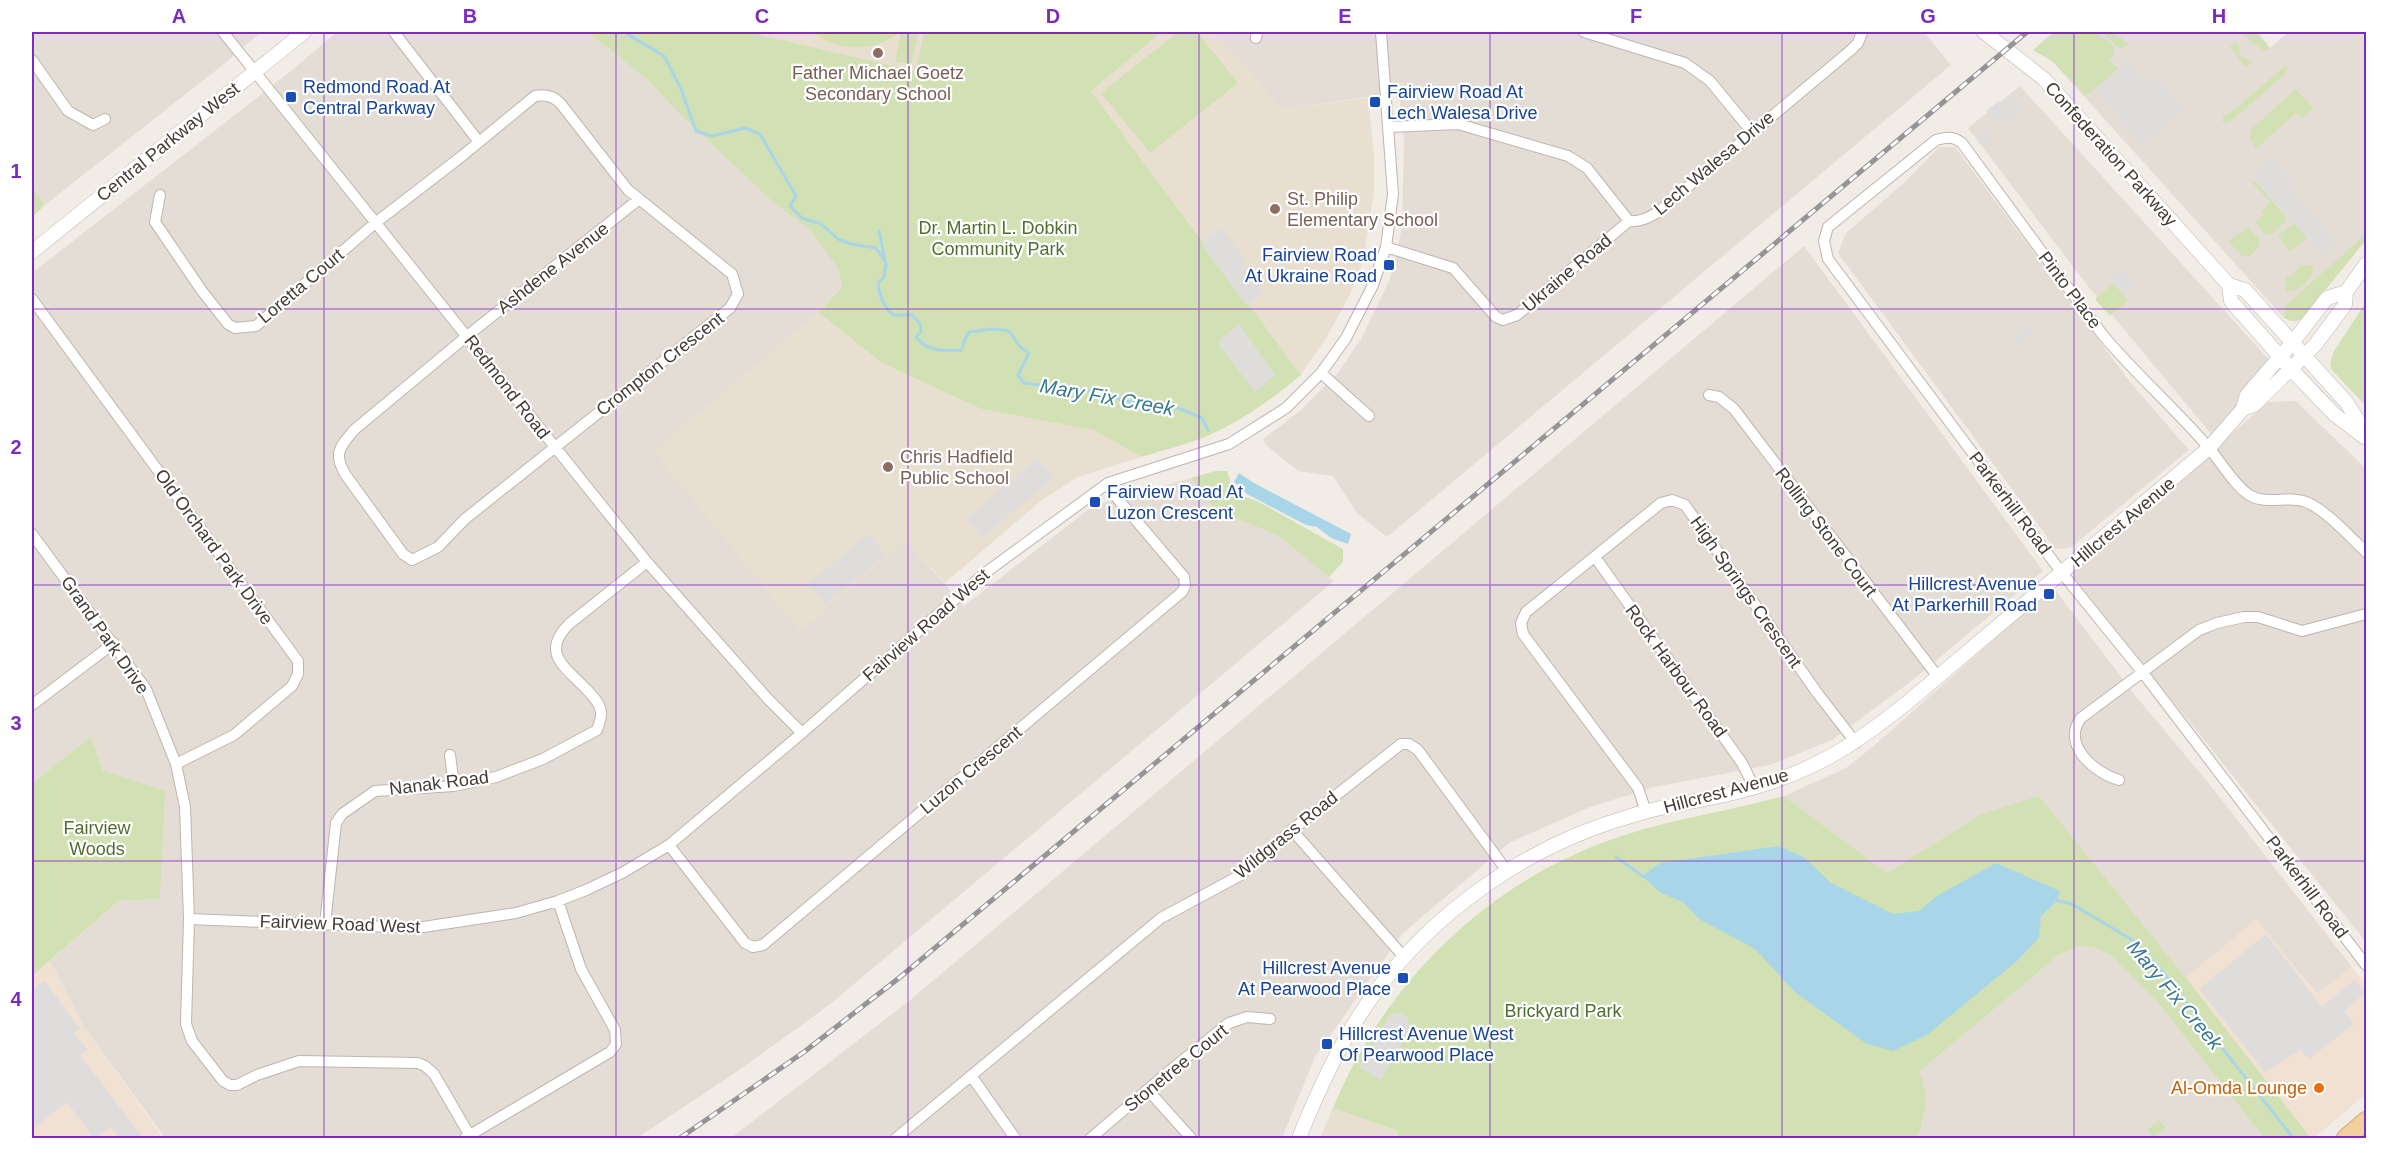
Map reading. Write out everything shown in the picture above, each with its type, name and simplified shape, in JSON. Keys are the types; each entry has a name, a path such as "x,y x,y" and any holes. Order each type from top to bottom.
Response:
{"main road":[{"path":"2346,1138 2367,1121"}],"street":[{"name":"Redmond Road","path":"223,32 374,224 467,336 647,562 768,699 802,733"},
{"name":"Central Parkway West","path":"32,252 304,32"},
{"path":"394,32 479,142"},
{"name":"Fairview Road West","path":"189,919 417,928 516,913 558,901 622,873 669,845 802,733 985,573 1108,483 1229,444 1286,408 1321,373 1346,338 1361,312 1386,247 1393,194 1381,32"},
{"path":"1584,32 1684,63 1710,81 1752,132"},
{"name":"Lech Walesa Drive","path":"1629,221 1644,220 1658,212 1851,50 1858,43 1863,32"},
{"name":"Confederation Parkway","path":"1984,32 2044,79 2229,285 2245,290 2347,403 2367,434"},
{"path":"32,60 69,111 93,125 105,119"},
{"name":"Crompton Crescent","path":"374,224 535,96 544,94 556,98 638,200 732,274 738,294 730,308 554,447"},
{"path":"1389,127 1458,124 1568,156 1587,168 1629,221"},
{"name":"Pinto Place","path":"1936,140 1955,137 1962,143 2109,341 2209,448 2243,489 2252,496 2262,499 2306,502 2367,552"},
{"name":"Parkerhill Road","path":"1936,140 1828,227 1824,241 1828,259 2062,573 2143,673 2367,965"},
{"name":"Loretta Court","path":"160,195 155,222 202,291 228,324 235,328 256,326 374,224"},
{"name":"Ashdene Avenue","path":"554,447 465,519 438,547 412,560 403,554 345,474 339,464 338,454 354,430 467,336 638,200"},
{"name":"Ukraine Road","path":"1386,247 1453,268 1496,317 1503,320 1517,315 1629,221"},
{"name":"Hillcrest Avenue","path":"2243,409 2254,405 2315,345 2345,305 2346,292 2367,264"},
{"name":"Confederation Parkway","path":"2229,285 2231,301 2282,356 2291,369 2334,414 2367,439"},
{"name":"Hillcrest Avenue","path":"1299,1138 1328,1069 1363,1009 1404,957 1452,912 1507,871 1572,837 1646,812 1754,788 1817,764 1856,743 1938,677 2209,448 2243,409 2247,395 2282,356 2327,298 2346,292"},
{"name":"Old Orchard Park Drive","path":"32,299 298,661 298,674 292,686 284,693 234,735 176,764"},
{"path":"1321,373 1369,416"},
{"name":"Rolling Stone Court","path":"1709,395 1719,397 1734,409 1938,677"},
{"name":"Luzon Crescent","path":"669,845 746,943 753,947 763,945 1182,592 1185,586 1184,576 1117,498 1108,483"},
{"name":"High Springs Crescent","path":"1646,812 1634,783 1522,631 1521,619 1526,612 1656,505 1672,500 1685,505 1811,684 1856,743"},
{"name":"Grand Park Drive","path":"32,537 114,643 146,689 176,764 186,807 189,919 186,1024 192,1041 223,1081 230,1085 237,1085 257,1075 299,1061 418,1063 434,1074 467,1137"},
{"name":"Rock Harbour Road","path":"1595,557 1742,764 1754,788"},
{"name":"Nanak Road","path":"325,924 336,823 342,814 375,791 454,786 496,777 543,759 597,730 602,713 599,703 561,662 555,653 555,643 560,633 569,624 647,562"},
{"path":"2119,780 2098,771 2080,752 2074,739 2074,729 2081,718 2199,630 2223,621 2259,617 2302,631 2367,614"},
{"path":"32,705 114,643"},
{"name":"Wildgrass Road","path":"896,1138 1161,918 1239,876 1292,830 1396,747 1409,744 1418,750 1507,871"},
{"path":"450,755 454,786"},
{"path":"1292,830 1404,957"},
{"path":"467,1137 610,1052 616,1044 612,1021 581,969 558,901"},
{"name":"Stonetree Court","path":"1091,1138 1229,1023 1246,1017 1270,1019"},
{"path":"972,1077 1015,1138"},
{"path":"1148,1090 1191,1138"}],"shaded area":[{"path":"32,32 261,32 224,64 45,205 32,187"},
{"path":"337,32 588,32 648,80 672,106 836,249 842,287 819,313 654,452 907,541 964,606 1093,506 1191,478 1215,510 1277,535 1334,581 829,1005 741,1069 637,1138 165,1138 83,1025 50,961 120,900 103,771 91,737 32,783 32,273 286,75"},
{"name":"Father Michael Goetz Secondary School","path":"760,32 924,32 915,71 759,35"},
{"name":"St. Philip Elementary School","path":"1162,32 1212,32 1282,109 1368,98 1374,155 1374,192 1363,261 1350,295 1326,338 1301,375 1091,91"},
{"path":"1212,32 1924,32 1951,65 1387,537 1357,513 1333,476 1298,471 1266,445 1263,439 1301,410 1338,373 1361,339 1390,279 1402,228 1404,140 1399,93 1282,109"},
{"path":"2054,32 2258,32 2270,48 2289,32 2366,32 2366,240 2296,322 2284,318 2052,61 2033,50"},
{"path":"2127,62 2145,81 2152,76 2158,83 2161,81 2185,108 2142,145 2096,90"},
{"path":"2020,86 2272,363 2212,435 2087,285 1968,128"},
{"path":"2005,97 2016,98 2014,105 2017,103 2022,109 2008,122 2006,120 1996,123 1986,111 1999,101 2004,107"},
{"path":"1990,130 1994,139 1980,145 1976,136"},
{"path":"1939,147 1955,147 2130,382 2189,450 2070,548 2053,549 2045,534 1838,253 1846,233 1906,181"},
{"path":"2271,156 2295,184 2289,189 2339,244 2324,257 2251,174"},
{"path":"1222,228 1246,260 1241,263 1245,269 1251,265 1265,284 1259,288 1263,294 1247,306 1201,244 1207,239 1206,237"},
{"path":"1804,246 2043,571 1914,679 1832,740 1770,765 1654,787 1590,807 1509,843 1402,934 1315,1057 1282,1138 731,1138 909,1001"},
{"path":"2120,270 2134,285 2125,294 2111,279"},
{"name":"Chris Hadfield Public School","path":"819,313 882,363 981,409 1094,430 1141,457 1078,477 1042,500 945,583 907,541 800,631 654,452"},
{"path":"1239,324 1275,375 1255,392 1217,342"},
{"path":"2030,325 2035,332 2016,346 2011,339"},
{"path":"2296,401 2366,469 2366,942 2074,578 2075,571 2268,402"},
{"path":"1037,458 1054,477 982,538 966,519"},
{"path":"869,534 886,555 825,605 808,584"},
{"path":"2053,587 2134,694 2211,786 2352,967 2317,994 2256,920 2186,978 2038,797 1980,815 1887,873 1784,796 1846,768"},
{"path":"2256,919 2316,994 2352,967 2366,986 2366,1094 2314,1138 2311,1138 2186,978"},
{"path":"2266,934 2322,1007 2355,979 2365,993 2344,1011 2354,1024 2309,1059 2301,1050 2265,1072 2199,989"},
{"path":"2079,946 2097,948 2110,955 2156,1000 2264,1138 1917,1138 1923,1120 1919,1072 2059,955"},
{"path":"50,961 83,1025 163,1138 32,1138 32,976"},
{"path":"44,980 80,1029 74,1033 88,1050 80,1055 143,1138 120,1138 110,1127 94,1138 67,1102 32,1129 32,991"},
{"path":"1398,1012 1409,1018 1407,1022 1412,1025 1381,1080 1359,1067 1391,1013 1396,1015"},
{"path":"1333,1108 1398,1131 1397,1138 1320,1138"}],"green space":[{"name":"Dr. Martin L. Dobkin Community Park","path":"588,32 760,32 760,35 915,71 924,32 1162,32 1091,91 1301,375 1279,393 1232,424 1191,442 1141,457 1094,430 981,409 882,363 819,313 842,287 839,270 810,230 773,202 672,106 648,80"},
{"path":"813,32 856,34 900,32 890,39 868,46 845,47 823,39"},
{"path":"901,32 919,32 911,64 895,61"},
{"path":"1178,32 1197,32 1238,83 1150,153 1101,93"},
{"path":"2054,32 2094,32 2110,42 2114,55 2109,60 2118,69 2086,96 2052,61 2033,50"},
{"path":"2097,32 2114,32 2129,45 2119,48 2110,39"},
{"path":"2244,32 2256,32 2270,48 2265,51 2252,43 2243,34"},
{"path":"2235,41 2239,46 2241,56 2252,63 2245,67 2230,47"},
{"path":"2285,66 2286,73 2229,123 2222,121 2224,115 2227,116"},
{"path":"2296,89 2313,108 2302,118 2296,113 2256,149 2249,137 2252,133 2250,130"},
{"path":"2252,181 2256,182 2286,217 2285,222 2271,235 2265,234 2255,222 2264,215 2261,211 2271,202"},
{"path":"32,187 45,205 32,217"},
{"path":"2294,223 2307,238 2290,251 2278,236"},
{"path":"2248,227 2259,239 2259,247 2248,257 2242,256 2229,242"},
{"path":"2366,234 2366,240 2301,320 2290,321 2284,318 2285,306"},
{"path":"2300,265 2314,266 2308,281 2300,288 2285,292 2286,277 2293,275"},
{"path":"2113,283 2128,300 2110,316 2095,299"},
{"path":"2366,302 2366,406 2332,370 2330,363 2334,351"},
{"path":"1216,471 1227,471 1231,483 1240,495 1259,502 1343,549 1343,562 1329,577 1277,535 1215,510 1191,478"},
{"name":"Fairview Woods","path":"91,737 103,771 165,791 160,899 120,900 32,976 32,783"},
{"name":"Brickyard Park","path":"1784,796 1887,873 1980,815 2039,796 2311,1138 2264,1138 2156,1000 2110,955 2097,948 2079,946 2059,955 1919,1072 1924,1089 1925,1105 1917,1138 1397,1138 1398,1131 1333,1108 1355,1061 1382,1017 1414,976 1449,939 1488,906 1531,877 1576,854 1625,835"},
{"path":"2159,1120 2166,1128 2154,1138 2147,1130"}],"water":[{"path":"1239,473 1351,534 1348,544 1331,538 1317,527 1306,525 1247,494 1234,482"},
{"path":"1779,846 1805,858 1831,883 1893,914 1919,911 1937,896 1996,863 2060,891 2057,901 2041,916 2039,938 2017,961 1927,1035 1893,1051 1867,1044 1796,993 1755,949 1699,919 1683,902 1661,893 1642,876 1660,863"}],"waterway":[{"name":"Mary Fix Creek","path":"624,32 664,56 681,89 696,131 712,136 745,128 760,134 796,196 790,206 802,218 821,224 838,239 851,244 876,248 886,263 884,277 878,283 882,300 893,315 912,315 920,324 921,332 916,337 925,346 943,350 962,350 969,332 994,329 1009,331 1021,348 1029,353 1018,375 1024,383 1105,393 1122,400 1164,408 1178,408 1202,418 1208,430"},
{"path":"879,231 885,261"},
{"name":"Mary Fix Creek","path":"1616,857 1644,877"},
{"name":"Mary Fix Creek","path":"2055,900 2072,904 2134,941 2161,970 2293,1138"}],"railway":[{"path":"680,1138 804,1052 899,978 2027,32"}],"place":[{"name":"Father Michael Goetz Secondary School","path":"878,53"},
{"name":"Redmond Road At Central Parkway","path":"291,97"},
{"name":"Fairview Road At Lech Walesa Drive","path":"1375,102"},
{"name":"St. Philip Elementary School","path":"1275,209"},
{"name":"Fairview Road At Ukraine Road","path":"1389,265"},
{"name":"Chris Hadfield Public School","path":"888,467"},
{"name":"Fairview Road At Luzon Crescent","path":"1095,502"},
{"name":"Hillcrest Avenue At Parkerhill Road","path":"2049,594"},
{"name":"Hillcrest Avenue At Pearwood Place","path":"1403,978"},
{"name":"Hillcrest Avenue West Of Pearwood Place","path":"1327,1044"},
{"name":"Al-Omda Lounge","path":"2319,1088"}]}
